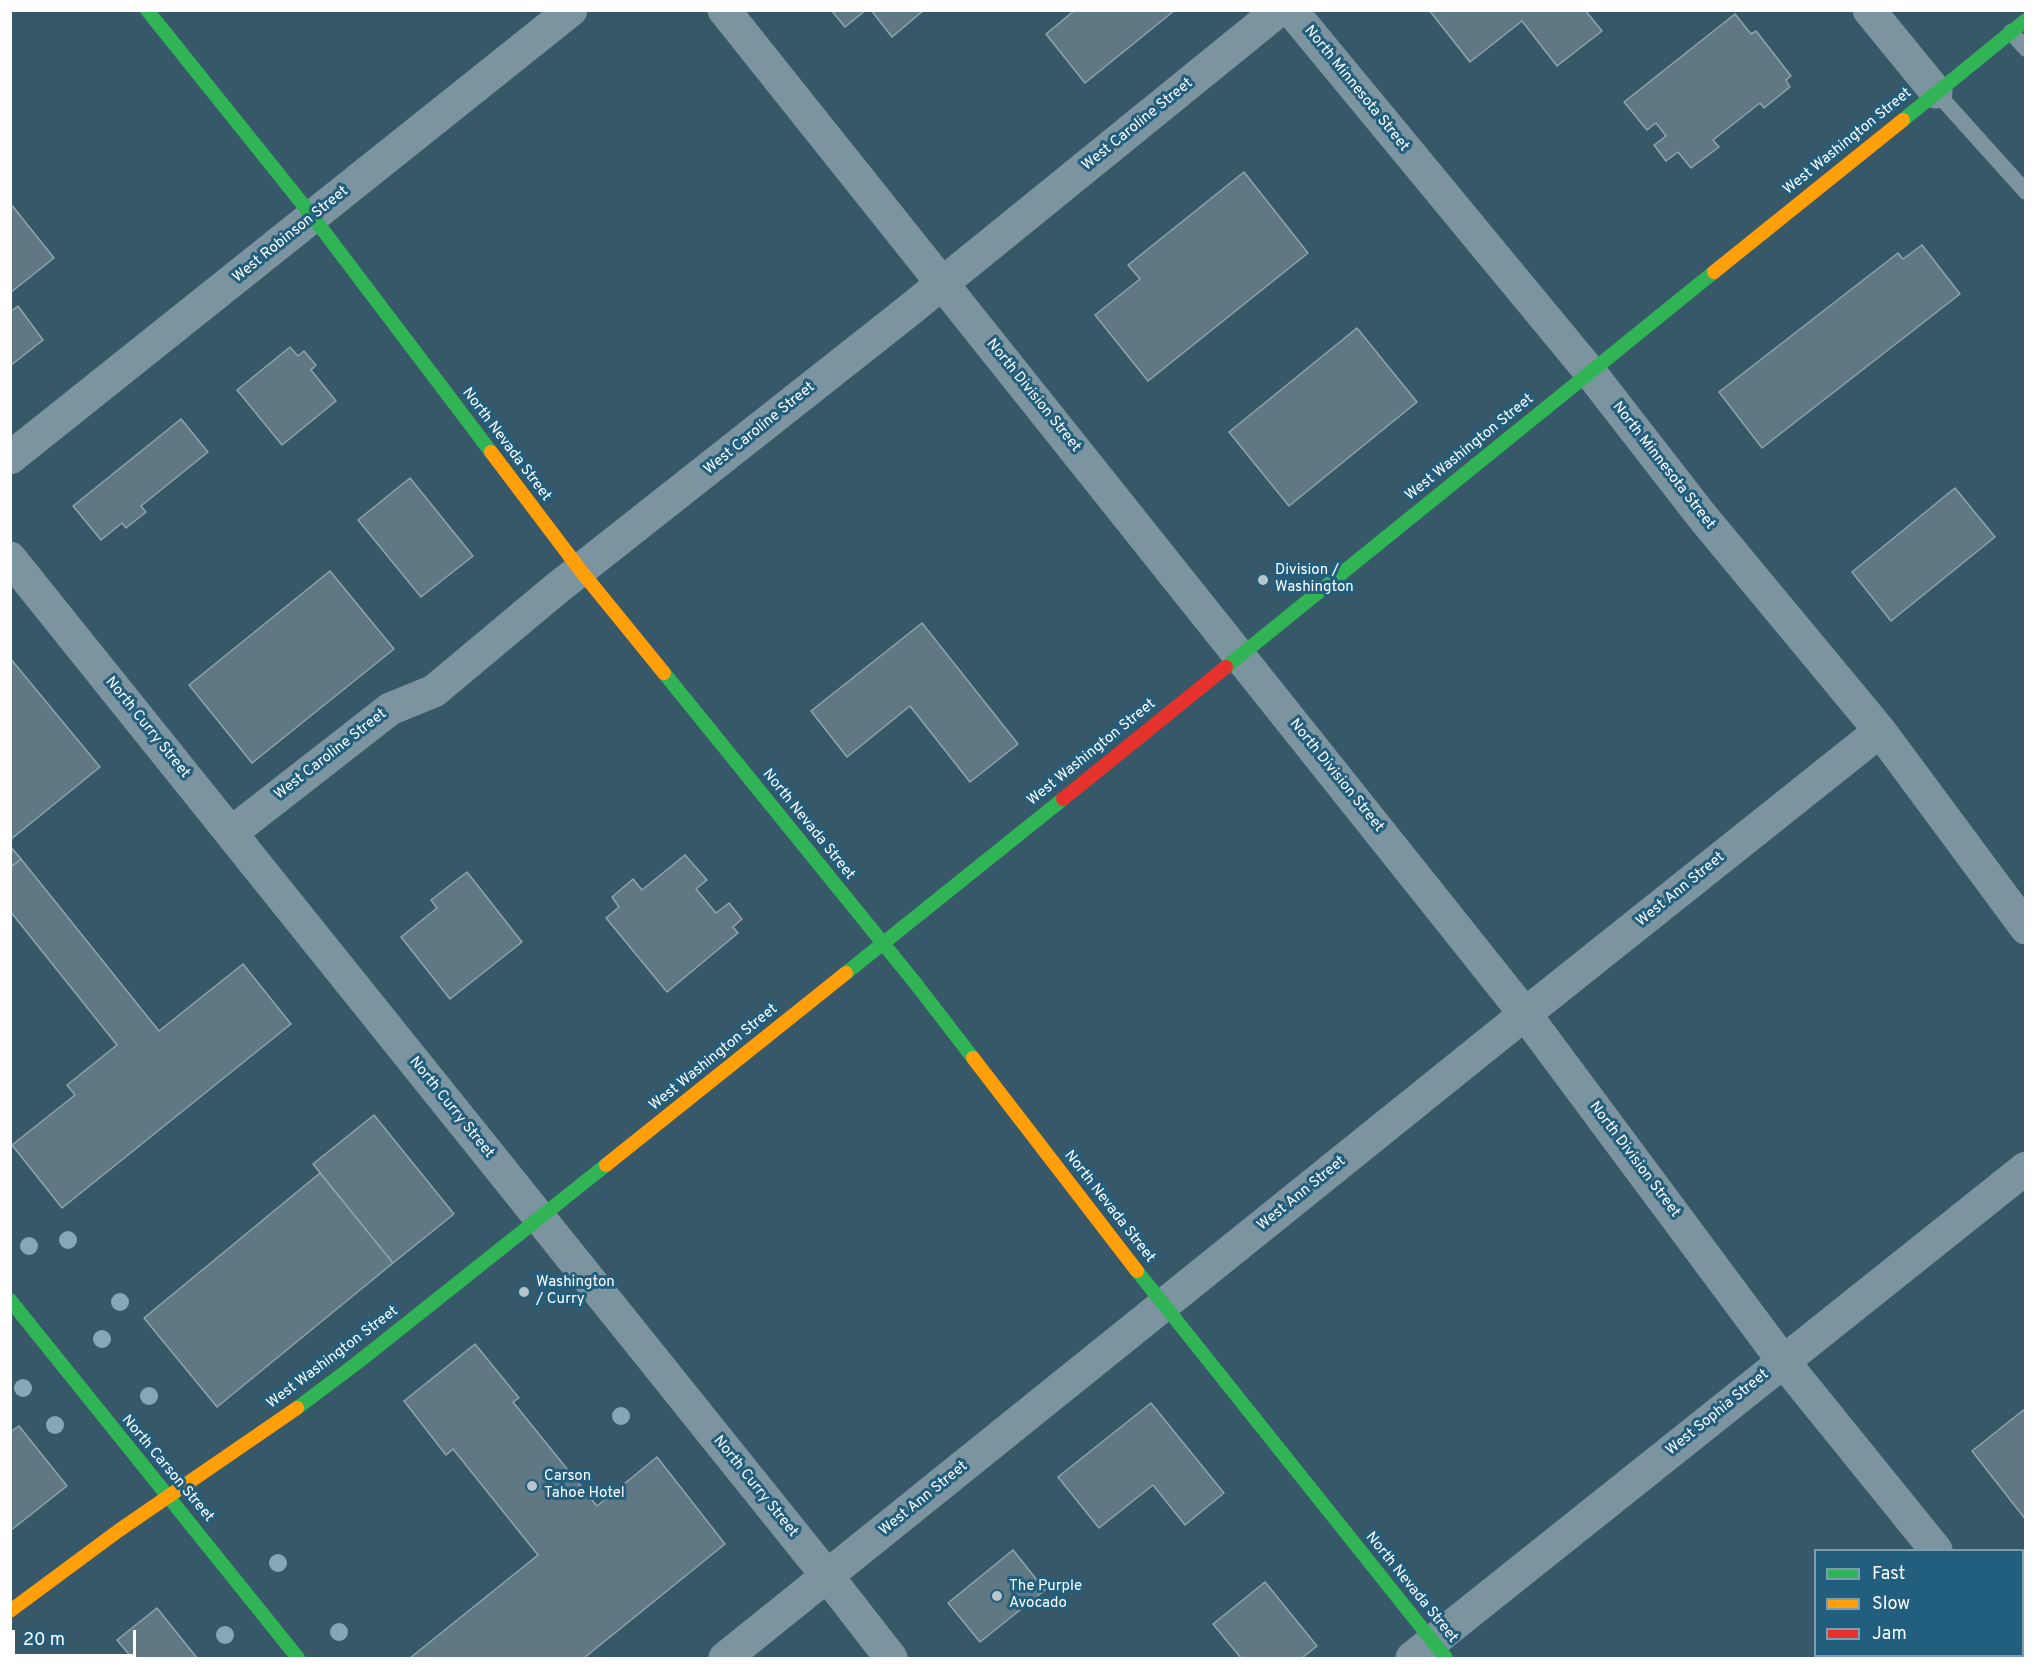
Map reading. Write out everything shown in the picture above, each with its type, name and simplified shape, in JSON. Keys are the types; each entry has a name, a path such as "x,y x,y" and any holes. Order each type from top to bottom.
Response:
{"street":[{"name":"North Nevada Street","path":"147,10 313,217 581,571 883,944 1164,1305 1430,1653"},
{"name":"West Robinson Street","path":"10,459 571,10"},
{"name":"North Division Street","path":"724,10 1525,1014 1783,1361 1934,1549"},
{"name":"West Caroline Street","path":"231,833 390,709 434,691 1279,10"},
{"name":"North Minnesota Street","path":"1291,10 1590,372 1701,514 1880,730 2025,928"},
{"path":"1869,10 1936,92"},
{"name":"West Washington Street","path":"10,1611 118,1531 357,1363 883,944 2025,20"},
{"name":"North Curry Street","path":"10,558 828,1577 891,1659"},
{"name":"West Ann Street","path":"725,1659 1880,730"},
{"name":"West Sophia Street","path":"1430,1653 1783,1361 2025,1168"},
{"name":"North Carson Street","path":"10,1300 298,1659"}],"lane":[{"path":"2011,32 2025,49"},
{"path":"1936,92 2025,192"}],"building":[{"path":"831,10 866,10 845,27"},
{"path":"871,10 924,10 892,37"},
{"path":"1075,10 1175,10 1085,83 1046,34"},
{"path":"1429,10 1585,10 1602,31 1557,66 1522,21 1470,62"},
{"path":"1735,14 1751,34 1756,31 1791,76 1786,80 1790,87 1764,108 1760,103 1713,140 1719,147 1691,168 1678,152 1666,161 1654,145 1666,136 1656,123 1647,130 1624,102"},
{"path":"1244,172 1308,253 1148,381 1095,315 1140,279 1128,265"},
{"path":"10,203 54,258 10,293"},
{"path":"1922,245 1960,294 1762,448 1719,392 1898,253 1903,259"},
{"path":"18,306 43,340 10,366 10,312"},
{"path":"1357,328 1417,402 1289,506 1229,432"},
{"path":"290,347 298,356 304,351 316,365 311,370 336,401 282,445 237,390"},
{"path":"181,419 208,452 141,506 146,512 126,528 122,523 101,540 73,506"},
{"path":"410,478 473,556 421,597 358,520"},
{"path":"1955,488 1995,537 1891,621 1852,572"},
{"path":"330,571 394,649 252,763 189,685"},
{"path":"922,623 1018,744 970,782 910,706 847,757 811,711"},
{"path":"10,658 100,767 10,840"},
{"path":"10,846 21,859 10,868"},
{"path":"685,855 707,880 696,889 716,913 729,903 742,919 733,927 738,933 667,992 606,918 619,907 612,897 633,879 642,890"},
{"path":"21,859 159,1031 243,964 291,1024 62,1208 12,1145 75,1095 67,1085 117,1045 10,911 10,868"},
{"path":"467,872 522,942 450,999 401,937 437,908 431,900"},
{"path":"374,1115 454,1214 393,1263 313,1164"},
{"path":"320,1173 393,1263 217,1407 144,1318"},
{"name":"Carson Tahoe Hotel","path":"475,1344 519,1398 513,1402 597,1506 657,1457 725,1544 584,1658 410,1658 538,1555 453,1449 446,1455 404,1401"},
{"path":"1151,1403 1224,1493 1185,1525 1153,1485 1099,1528 1058,1477"},
{"path":"2026,1408 2026,1520 1972,1451"},
{"path":"19,1426 67,1486 10,1531 10,1432"},
{"name":"The Purple Avocado","path":"1013,1550 1045,1590 980,1642 948,1603"},
{"path":"1265,1582 1317,1646 1302,1658 1241,1658 1213,1624"},
{"path":"157,1608 197,1658 132,1658 117,1640"}],"traffic: fast":[{"path":"147,10 313,217 491,452"},
{"path":"1903,120 2026,20"},
{"path":"1226,667 1714,272"},
{"path":"664,673 916,984 973,1058"},
{"path":"846,973 1063,799"},
{"path":"297,1408 606,1165"},
{"path":"1137,1271 1446,1658"},
{"path":"10,1300 298,1658"}],"traffic: slow":[{"path":"1714,272 1903,120"},
{"path":"491,452 581,571 664,673"},
{"path":"606,1165 846,973"},
{"path":"973,1058 1137,1271"},
{"path":"10,1611 118,1531 297,1408"}],"traffic: jam":[{"path":"1063,799 1226,667"}],"place":[{"name":"Division / Washington","path":"1263,580"},
{"name":"Washington / Curry","path":"524,1292"},
{"name":"Carson Tahoe Hotel","path":"532,1486"},
{"name":"The Purple Avocado","path":"997,1596"}]}
